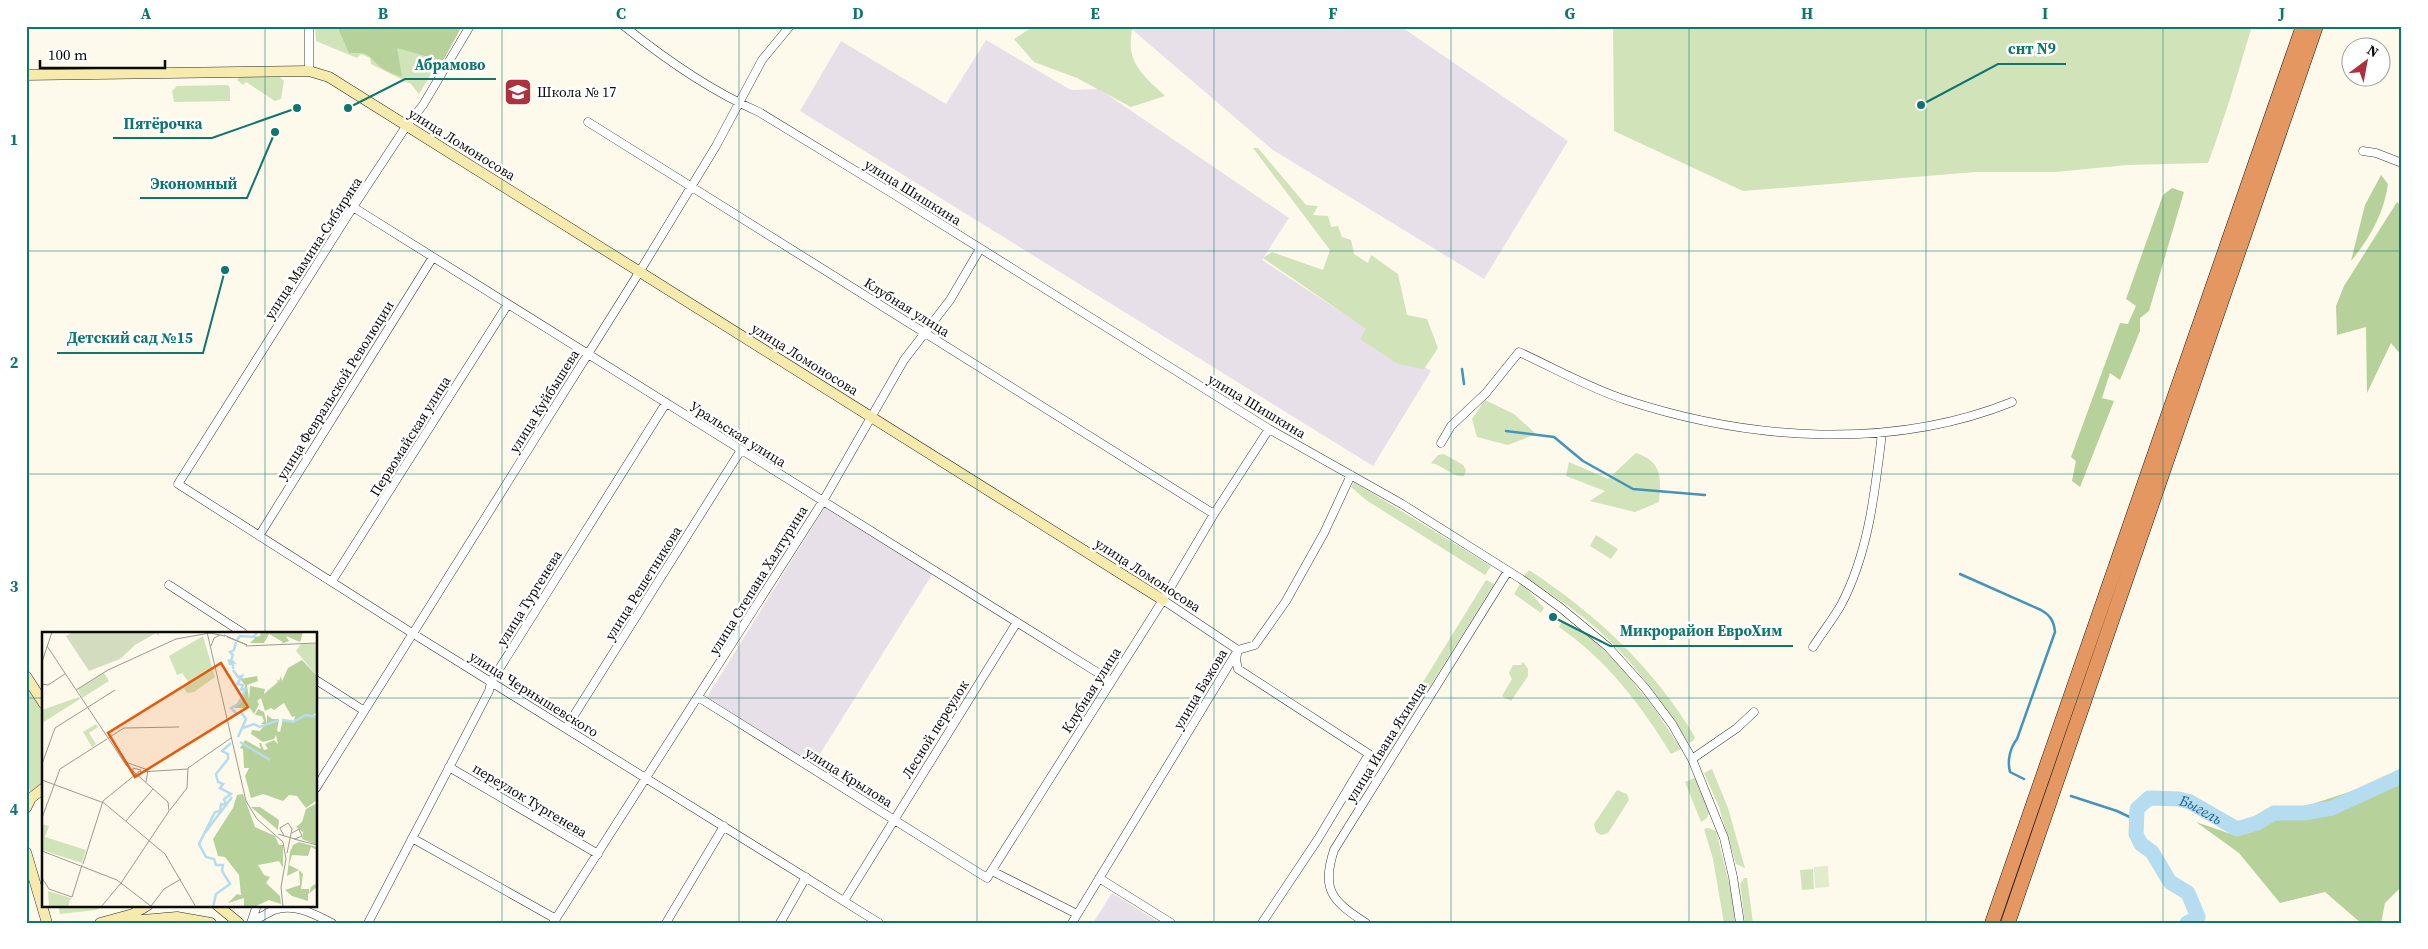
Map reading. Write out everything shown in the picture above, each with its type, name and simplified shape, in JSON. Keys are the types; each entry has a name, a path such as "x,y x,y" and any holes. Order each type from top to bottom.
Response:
{"highway":[{"path":"1992,923 2303,26"},
{"path":"2008,923 2316,26"}],"street":[{"path":"309,26 309,71"},
{"name":"улица Мамина-Сибиряка","path":"178,484 406,125 423,105 470,26"},
{"name":"улица Шишкина","path":"624,26 654,50 740,104 767,118 980,248 1268,429 1351,475 1508,571 1561,608 1608,647 1645,688 1672,724 1692,759 1724,838 1733,877 1740,923"},
{"name":"улица Куйбышева","path":"319,775 363,710 588,355 740,104 762,60 790,26"},
{"name":"улица Ломоносова","path":"26,75 309,71 329,77 1163,600 1238,650"},
{"name":"Клубная улица","path":"588,122 1214,514"},
{"path":"2363,151 2376,153 2402,163"},
{"name":"Уральская улица","path":"353,207 1111,681"},
{"name":"улица Степана Халтурина","path":"555,921 823,501 904,360 950,300 980,248"},
{"name":"улица Февральской Революции","path":"259,536 433,257"},
{"name":"Первомайская улица","path":"332,581 508,304"},
{"path":"1441,442 1451,426 1486,394 1519,352 1624,399 1682,417 1748,429 1807,434 1882,432 1989,411 2012,402"},
{"name":"улица Тургенева","path":"368,923 450,767 491,682 666,404"},
{"name":"Клубная улица","path":"990,875 1268,429"},
{"path":"1813,647 1840,606 1853,579 1867,534 1875,496 1882,432"},
{"name":"улица Решетникова","path":"566,728 741,450"},
{"name":"улица Бажова","path":"1072,923 1238,650 1255,644 1286,601 1324,533 1351,475"},
{"name":"улица Чернышевского","path":"178,484 412,633 880,923"},
{"name":"улица Ивана Яхимца","path":"1366,923 1340,904 1330,888 1327,871 1334,850 1508,571"},
{"path":"169,585 240,632"},
{"name":"Лесной переулок","path":"844,901 1017,622"},
{"path":"1238,650 1236,660 1238,669 1369,754 1318,839 1262,923"},
{"path":"26,676 42,701"},
{"path":"318,681 363,710"},
{"name":"улица Крылова","path":"698,697 894,819 990,875 1077,914"},
{"path":"1692,759 1737,728 1754,712"},
{"name":"переулок Тургенева","path":"450,767 598,854"},
{"path":"26,808 31,798 42,790"},
{"path":"666,923 724,826"},
{"path":"412,838 555,921"},
{"path":"26,852 42,906"},
{"path":"780,923 806,877"},
{"path":"1099,878 1171,923"},
{"path":"42,906 47,923"},
{"path":"100,923 133,914 146,906"},
{"path":"218,906 239,923"},
{"path":"252,922 257,906"},
{"path":"252,922 273,910 286,907 313,913 332,923"},
{"path":"108,923 177,917 211,923"},
{"path":"127,922 138,923"}],"shaded area":[{"path":"1128,26 1400,26 1568,141 1484,279 1273,150"},
{"path":"986,40 1071,90 1099,89 1289,218 1262,260 1431,371 1373,466 800,111 841,41 946,104"},
{"path":"825,507 933,573 813,765 707,697"},
{"path":"1112,893 1160,923 1093,923"}],"green space":[{"path":"315,26 460,26 419,94 411,84 371,64 370,58 361,54 357,58 316,41"},
{"path":"337,26 462,26 443,61 397,48 402,77 382,68 366,54 349,53"},
{"path":"1034,26 1133,26 1131,49 1133,58 1142,73 1165,96 1131,107 1077,78 1034,62 1014,39"},
{"path":"1613,26 2252,26 2226,112 2208,163 2127,165 2056,172 1975,172 1743,191 1614,131"},
{"path":"279,76 284,81 281,99 275,101 246,82 243,85 237,80 239,77"},
{"path":"228,85 230,88 230,101 174,102 172,91 177,86"},
{"path":"1253,148 1258,148 1306,205 1318,206 1313,215 1328,216 1331,227 1338,226 1342,237 1351,240 1354,254 1368,263 1371,255 1398,274 1407,315 1427,319 1438,348 1424,369 1398,364 1360,339 1366,329 1263,258 1272,252 1323,270 1330,250"},
{"path":"2381,175 2388,184 2380,215 2370,234 2351,261 2365,205"},
{"path":"2172,188 2184,192 2149,311 2140,318 2140,331 2120,380 2110,373 2102,398 2114,401 2080,487 2072,481 2076,461 2071,457 2120,323 2128,324 2136,306 2126,299 2163,195"},
{"path":"2397,202 2402,207 2402,356 2391,343 2367,393 2366,327 2337,335 2336,306 2344,286"},
{"path":"1485,400 1514,414 1536,434 1508,445 1477,437 1472,419"},
{"path":"1636,453 1645,457 1656,466 1660,486 1659,502 1635,512 1590,501 1605,491 1566,476 1569,462 1608,479"},
{"path":"1444,454 1463,465 1466,470 1464,476 1456,475 1431,463 1438,455"},
{"path":"1354,482 1491,566 1485,575 1366,500 1351,487"},
{"path":"1596,535 1618,549 1611,559 1590,546"},
{"path":"1529,570 1554,587 1600,624 1642,665 1679,712 1695,737 1693,741 1689,743 1654,692 1614,645 1584,618 1524,576"},
{"path":"1486,580 1494,584 1384,760 1378,755"},
{"path":"1520,584 1544,608 1541,613 1514,594"},
{"path":"1562,621 1586,633 1622,668 1656,711 1681,749 1671,754 1635,701 1607,668 1592,653 1559,627"},
{"path":"1523,662 1528,669 1528,676 1511,701 1502,696 1512,679 1509,673 1513,665 1521,665"},
{"path":"26,686 42,711 42,785 31,793 26,778"},
{"path":"2402,767 2402,886 2385,903 2381,923 2361,923 2325,892 2280,903 2239,853 2196,822 2234,835 2269,818 2380,782"},
{"path":"1712,769 1728,808 1745,868 1736,864 1719,807 1704,773"},
{"path":"1696,777 1710,810 1707,818 1701,822 1685,782"},
{"path":"1617,790 1627,794 1629,800 1608,833 1601,835 1596,832 1594,824"},
{"path":"1708,828 1716,831 1732,895 1735,923 1724,923 1713,859 1704,829"},
{"path":"1828,866 1829,887 1815,888 1814,867"},
{"path":"1813,869 1814,889 1802,890 1800,870"},
{"path":"1744,878 1747,878 1753,923 1745,923 1740,884"},
{"path":"58,906 104,906 96,910 60,914"}],"waterway":[{"path":"1462,369 1464,384"},
{"path":"1506,431 1554,437 1583,461 1633,489 1705,495"},
{"path":"1960,574 2041,610 2049,616 2054,625 2055,632 2010,755 2010,772 2024,779"},
{"name":"Быгель","path":"2187,923 2198,917 2188,893 2170,882 2152,852 2141,844 2136,834 2137,809 2149,798 2179,799 2190,802 2237,829 2257,823 2274,813 2304,813 2332,808 2402,776"},
{"path":"2071,796 2117,811 2136,820"}],"place":[{"name":"Школа № 17","path":"518,92"},
{"name":"снт N9","path":"1921,105"},
{"name":"Пятёрочка","path":"297,108"},
{"name":"Абрамово","path":"348,108"},
{"name":"Экономный","path":"275,132"},
{"name":"Детский сад №15","path":"225,270"},
{"name":"Микрорайон ЕвроХим","path":"1553,617"}]}
